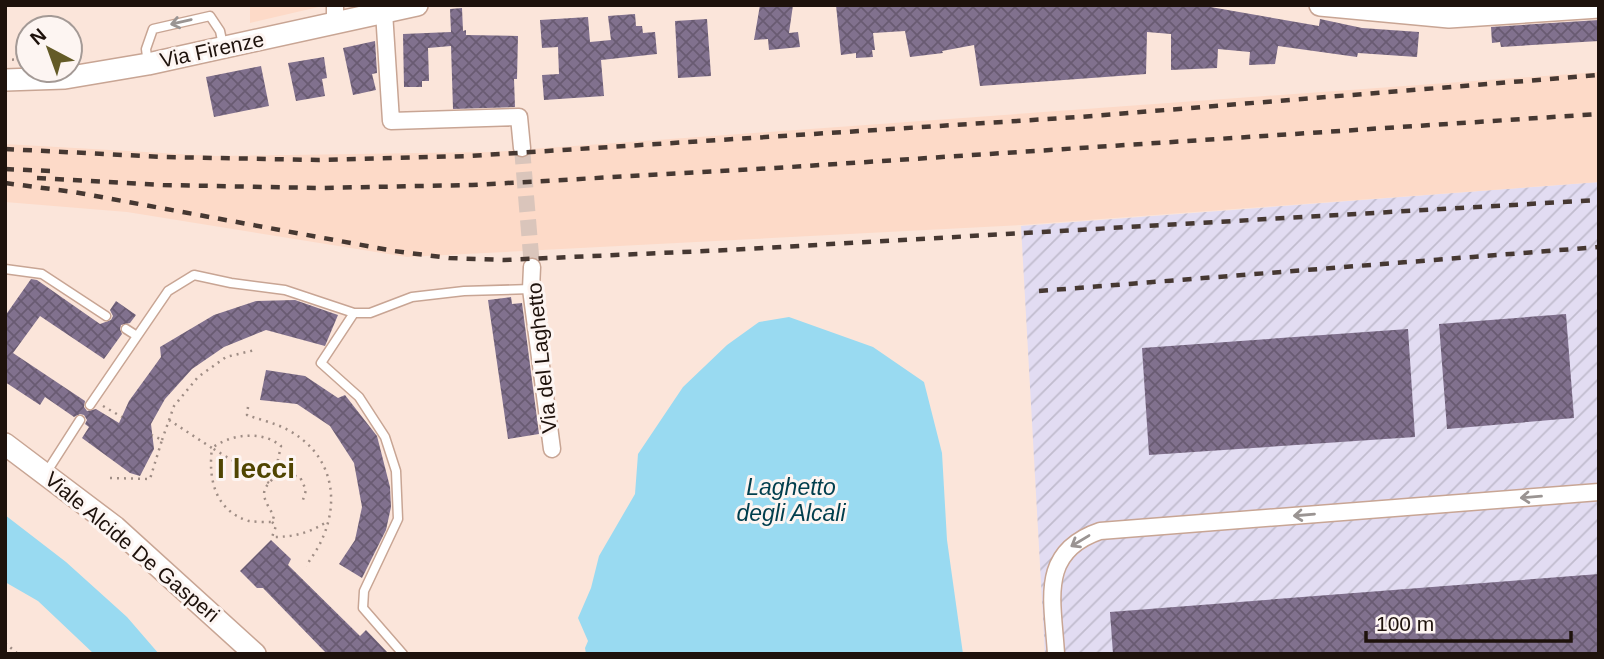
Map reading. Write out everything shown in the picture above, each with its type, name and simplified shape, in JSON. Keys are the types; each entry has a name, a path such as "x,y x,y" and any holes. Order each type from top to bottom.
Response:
{"main road":[{"name":"Via Firenze","path":"5,80 65,78 148,64 224,48 335,14 384,12 417,5"},
{"path":"1320,5 1449,17 1567,7 1599,7"},
{"name":"Viale Alcide De Gasperi","path":"5,444 115,527 255,654"}],"street":[{"path":"384,12 391,121 519,117 522,148"},
{"name":"Via del Laghetto","path":"532,267 531,289 552,449"},
{"path":"1056,654 1052,584 1056,567 1067,549 1083,537 1100,531 1599,492"}],"lane":[{"path":"148,64 146,49 153,29 210,16 220,31 224,48"},
{"path":"5,269 42,274 106,316"},
{"path":"92,403 168,291 194,275 285,290 354,313 370,313 412,297 464,291 531,289"},
{"path":"354,313 321,363 359,397 385,437 396,471 398,519 364,591 363,608 403,654"},
{"path":"126,329 137,336"},
{"path":"46,473 80,420"}],"path":[{"path":"110,478 149,480 174,406 198,377 226,357 255,350"},
{"path":"92,403 122,417"},
{"path":"248,407 247,415 286,429 305,441 323,460 330,485 328,520 323,538 306,566"},
{"path":"169,420 269,483"},
{"path":"152,435 162,440"},
{"path":"212,448 229,438 250,436 274,440 281,446 277,464 280,472"},
{"path":"212,448 209,467 213,491 226,509 249,520 272,522 276,526 272,537 290,537 312,531 328,520"},
{"path":"272,522 274,516 263,498 265,487 280,472"},
{"path":"280,472 300,477 306,490 302,503"},
{"path":"5,643 18,654"}],"shaded area":[{"path":"250,5 327,5 250,23"},
{"path":"1599,72 1599,182 1021,225 407,257 127,212 5,202 5,144 215,156 491,152"},
{"path":"1599,182 1599,654 1045,654 1021,226"}],"water":[{"name":"Laghetto degli Alcali","path":"789,317 873,347 924,382 942,453 947,540 963,654 586,654 588,641 578,618 591,588 599,556 635,494 638,454 683,387 727,345 759,322"},
{"path":"5,515 66,562 127,617 159,654 94,654 38,601 5,582"}],"building":[{"path":"760,5 793,5 789,33 798,32 800,47 769,50 768,39 754,40"},
{"path":"836,5 1199,5 1319,26 1320,19 1362,28 1419,32 1417,57 1358,53 1357,57 1278,46 1275,64 1249,65 1250,52 1218,49 1217,68 1171,70 1171,34 1147,32 1146,74 980,86 974,45 942,51 943,53 910,57 905,31 873,33 873,57 856,58 856,53 841,55"},
{"path":"462,8 463,31 466,30 466,35 518,36 517,79 514,79 515,107 453,109 451,46 428,48 429,81 422,81 422,87 404,87 403,34 451,32 450,9"},
{"path":"635,14 636,26 642,26 643,33 655,32 657,54 601,60 604,96 544,100 542,75 559,74 558,47 542,48 540,20 588,17 590,42 611,40 608,16"},
{"path":"707,19 711,76 678,78 675,21"},
{"path":"1599,20 1599,41 1501,47 1500,42 1492,43 1491,27"},
{"path":"375,41 377,73 372,74 376,90 353,95 343,48"},
{"path":"324,57 327,78 322,79 325,96 296,101 288,63"},
{"path":"261,66 269,106 214,117 206,77"},
{"path":"31,279 37,280 100,324 111,320 113,316 110,310 116,301 136,315 130,323 121,325 122,334 104,359 40,316 13,353 85,401 84,407 87,411 96,409 119,423 129,401 161,357 160,347 214,315 256,301 295,300 338,315 325,346 266,330 224,347 192,369 165,399 151,424 154,449 140,476 130,473 82,438 89,427 85,424 87,420 84,415 74,417 45,397 40,405 5,382 5,316"},
{"path":"511,297 512,304 522,303 539,434 508,439 488,300"},
{"path":"1566,314 1574,418 1447,429 1439,324"},
{"path":"1408,329 1415,437 1149,455 1142,348"},
{"path":"266,370 305,376 338,398 345,395 377,436 390,487 391,507 386,530 362,578 339,564 355,540 362,507 354,463 330,426 297,404 260,400"},
{"path":"271,540 291,559 288,565 360,636 366,630 389,654 327,654 263,588 257,588 240,571"},
{"path":"1599,574 1599,654 1113,654 1110,612"}],"tunnel":[{"path":"522,148 532,267"}],"railway":[{"path":"5,149 164,157 319,160 469,156 1079,117 1599,75"},
{"path":"37,178 163,185 319,188 472,185 1599,114"},
{"path":"5,169 51,171"},
{"path":"5,183 74,192 394,251 449,258 504,260 728,250 1599,200"},
{"path":"1039,291 1599,247"}],"district":[{"name":"I lecci","path":"256,468"}]}
